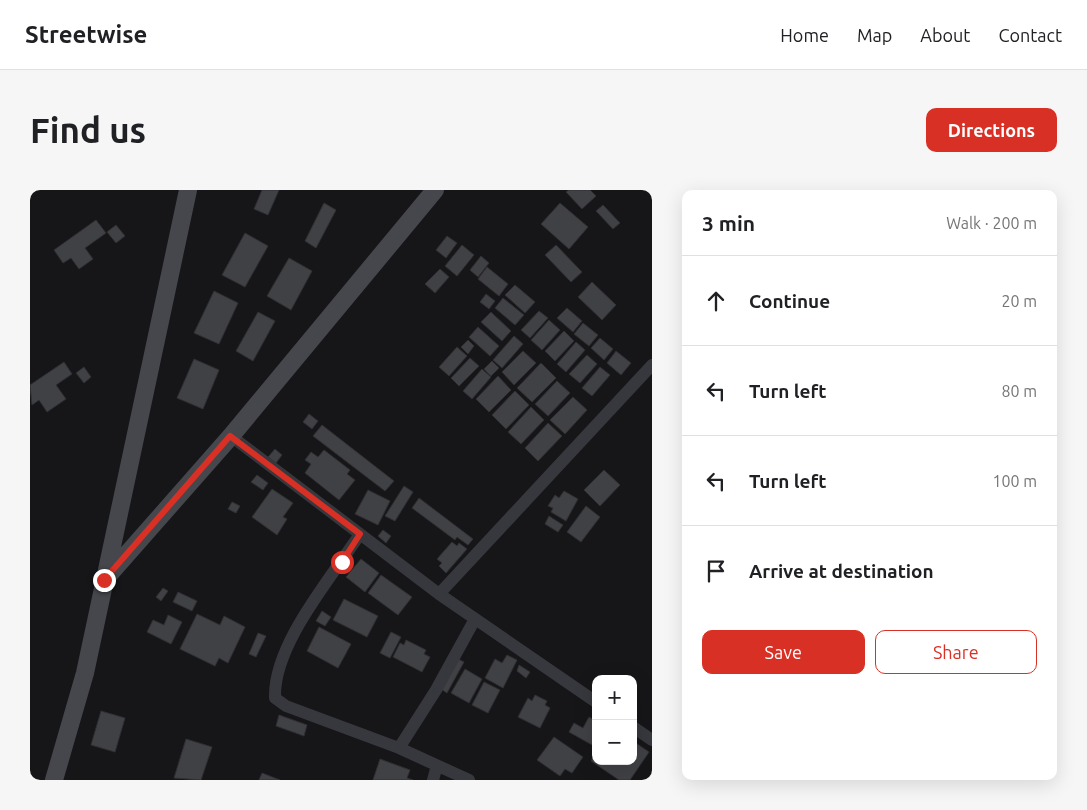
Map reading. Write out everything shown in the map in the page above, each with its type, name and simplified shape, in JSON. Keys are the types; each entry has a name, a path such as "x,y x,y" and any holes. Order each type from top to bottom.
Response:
{"street":[{"path":"54,780 85,673 188,190"},
{"path":"104,580 230,436 435,190"},
{"path":"439,594 652,365"},
{"path":"230,436 439,594 592,699"},
{"path":"360,534 303,617 280,663 274,682 275,698 286,706 399,748 469,780"},
{"path":"399,748 427,706 475,619"},
{"path":"637,730 652,740"},
{"path":"433,780 436,769 434,764"}],"building":[{"path":"262,190 279,190 268,215 254,209"},
{"path":"569,190 590,190 596,196 582,209 566,192"},
{"path":"324,203 336,210 316,248 305,241"},
{"path":"560,203 588,227 569,249 541,224"},
{"path":"603,205 620,223 613,229 596,211"},
{"path":"96,220 106,233 85,248 93,259 79,269 71,258 63,263 54,250"},
{"path":"116,225 125,236 116,243 107,232"},
{"path":"245,233 268,246 245,287 222,275"},
{"path":"447,236 457,243 446,258 436,250"},
{"path":"462,245 474,255 457,276 445,266"},
{"path":"556,245 582,272 571,282 545,255"},
{"path":"481,256 489,263 478,277 470,270"},
{"path":"289,258 312,271 291,310 267,296"},
{"path":"487,267 508,284 499,296 478,279"},
{"path":"440,269 449,277 435,293 425,284"},
{"path":"592,282 616,305 602,320 578,297"},
{"path":"515,285 535,302 525,313 505,295"},
{"path":"214,291 238,303 219,344 194,333"},
{"path":"486,294 495,301 489,309 480,302"},
{"path":"503,298 524,315 515,325 495,308"},
{"path":"567,308 582,321 573,332 557,318"},
{"path":"539,311 548,318 530,338 521,330"},
{"path":"258,312 275,321 253,361 236,351"},
{"path":"491,312 511,331 502,341 481,322"},
{"path":"549,320 560,330 542,350 531,340"},
{"path":"583,323 598,335 589,346 574,334"},
{"path":"478,327 499,346 490,356 469,337"},
{"path":"564,331 574,341 555,361 545,351"},
{"path":"514,336 523,344 502,368 493,360"},
{"path":"600,338 613,349 604,360 591,348"},
{"path":"468,340 474,346 468,354 461,347"},
{"path":"576,342 585,350 566,372 557,364"},
{"path":"457,347 467,356 449,376 439,367"},
{"path":"523,351 536,363 514,385 502,372"},
{"path":"616,351 631,363 621,375 607,363"},
{"path":"587,355 597,364 580,383 569,374"},
{"path":"470,358 479,366 459,386 451,378"},
{"path":"194,359 219,370 203,409 177,398"},
{"path":"492,361 499,368 491,376 484,369"},
{"path":"64,362 72,374 56,385 66,399 47,412 39,400 32,405 30,385"},
{"path":"541,363 556,378 532,402 517,388"},
{"path":"84,367 91,377 84,383 76,373"},
{"path":"600,367 610,375 592,396 582,388"},
{"path":"482,369 491,377 472,399 463,391"},
{"path":"498,376 511,390 489,412 476,399"},
{"path":"557,381 570,393 548,416 535,404"},
{"path":"515,391 529,405 506,429 492,415"},
{"path":"573,397 587,410 565,434 550,420"},
{"path":"531,407 544,420 521,444 508,432"},
{"path":"309,414 318,421 312,429 303,422"},
{"path":"548,423 562,436 538,461 525,448"},
{"path":"322,425 394,481 385,491 313,436"},
{"path":"275,449 282,455 276,463 268,457"},
{"path":"324,450 350,470 347,474 355,480 339,500 305,473 311,464 305,460 311,452 318,457"},
{"path":"604,470 620,485 600,506 584,490"},
{"path":"257,475 268,483 263,490 251,482"},
{"path":"404,486 413,492 395,521 385,516"},
{"path":"272,489 293,503 283,517 287,519 277,535 252,517"},
{"path":"368,490 390,501 378,525 355,514"},
{"path":"564,491 578,499 566,521 551,512 553,508 548,506 555,495 559,498"},
{"path":"419,498 473,539 468,545 457,537 455,540 412,508"},
{"path":"232,502 240,506 236,513 228,509"},
{"path":"586,506 600,517 581,542 567,532"},
{"path":"549,516 563,525 558,532 545,524"},
{"path":"383,530 391,536 386,543 378,536"},
{"path":"452,542 457,546 459,543 467,549 446,573 439,566 442,563 437,559"},
{"path":"361,559 379,573 365,592 346,577"},
{"path":"381,575 412,597 398,615 368,593"},
{"path":"163,588 168,591 161,601 156,597"},
{"path":"178,592 197,601 192,611 173,602"},
{"path":"344,599 378,616 367,637 333,620"},
{"path":"322,611 331,617 325,626 316,621"},
{"path":"197,614 220,625 224,616 245,627 228,663 219,658 215,666 180,649"},
{"path":"168,615 182,622 171,644 147,632 153,620 164,625"},
{"path":"319,627 351,644 338,668 307,651"},
{"path":"391,632 401,637 390,658 380,653"},
{"path":"258,633 266,636 256,657 249,654"},
{"path":"406,640 426,650 424,654 430,657 422,672 393,657 400,643 404,645"},
{"path":"507,655 517,660 503,688 485,678 495,659 502,663"},
{"path":"458,659 464,662 447,693 441,689"},
{"path":"519,665 530,672 526,678 517,671"},
{"path":"465,669 482,679 469,703 451,693"},
{"path":"484,682 500,690 488,713 472,705"},
{"path":"535,695 547,701 545,705 550,708 540,728 518,717 528,698 532,701"},
{"path":"101,711 125,718 115,752 91,745"},
{"path":"279,715 307,725 304,736 276,726"},
{"path":"589,717 592,719 592,745 569,732 574,723 583,728"},
{"path":"554,737 583,757 572,773 565,769 560,776 537,760"},
{"path":"186,739 212,747 201,780 174,778"},
{"path":"637,744 649,752 630,780 619,780 597,765 637,765"},
{"path":"380,759 410,770 407,778 413,780 373,780"},
{"path":"262,773 280,780 259,780"}],"route":[{"path":"104,580 230,436 360,534 342,562"}]}
